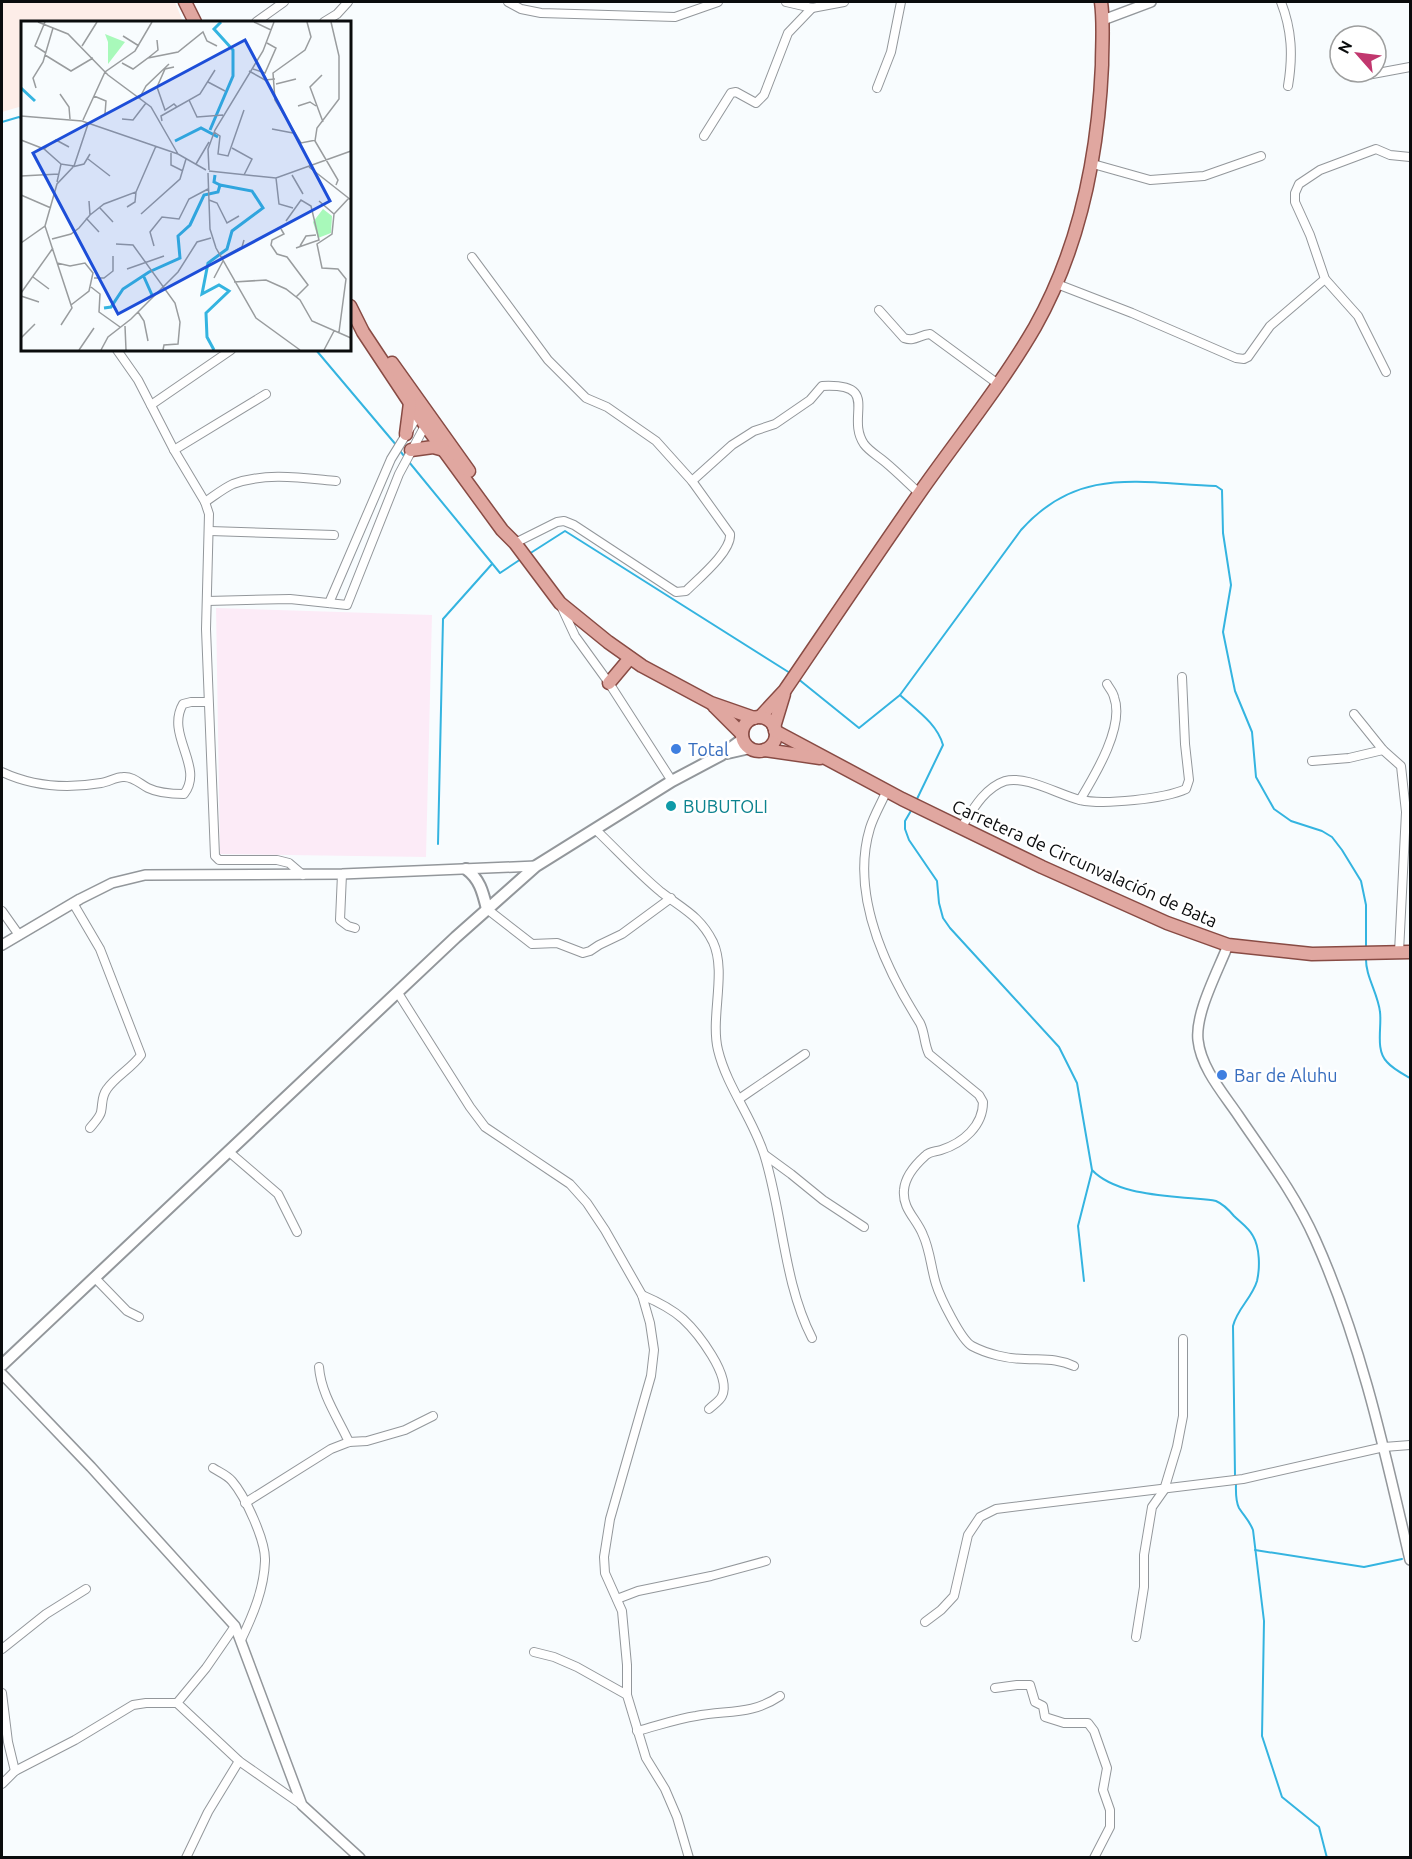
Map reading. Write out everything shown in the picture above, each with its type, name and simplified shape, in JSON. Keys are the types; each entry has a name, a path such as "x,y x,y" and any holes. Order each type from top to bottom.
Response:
{"main road":[{"path":"185,2 194,21"},
{"path":"745,740 746,724 757,718 787,687 998,384 1034,327 1057,284 1074,235 1093,164 1099,120 1103,20 1101,2"},
{"path":"351,308 363,332 410,403 424,416 507,527 515,543"},
{"path":"351,308 370,330 444,450 502,530 515,543 560,603 585,625 630,658 711,703 769,720 775,729"},
{"path":"404,436 410,403"},
{"path":"411,451 433,447 444,450"},
{"path":"609,683 630,658"},
{"path":"711,703 754,750 765,750 772,744 787,687"},
{"name":"Carretera de Circunvalación de Bata","path":"775,729 902,799 1042,867 1167,923 1228,945 1312,954 1405,952"},
{"path":"2,1365 228,1151 536,866 672,781 745,740"},
{"name":"Carretera de Circunvalación de Bata","path":"765,750 830,760"},
{"path":"465,869 479,884 487,909"}],"street":[{"path":"257,21 284,2"},
{"path":"326,21 337,14 348,2"},
{"path":"508,2 520,9 541,13 675,17 718,2"},
{"path":"786,2 812,8 844,2"},
{"path":"877,88 891,52 901,2"},
{"path":"1103,20 1151,2"},
{"path":"1281,2 1292,45 1288,86"},
{"path":"704,136 731,93 736,92 756,103 759,102 764,95 788,33 812,8"},
{"path":"1388,71 1410,67"},
{"path":"1386,372 1359,316 1325,279 1310,234 1295,202 1294,193 1299,184 1320,170 1376,149 1390,155 1410,158"},
{"path":"1093,164 1150,180 1204,176 1262,156"},
{"path":"472,257 548,360 585,398 607,407 656,441 692,481 730,534 731,539 720,557 686,591 676,592 574,525 564,521 557,522 515,543"},
{"path":"1057,284 1132,313 1236,358 1244,359 1248,357 1270,326 1325,279"},
{"path":"879,310 904,338 916,339 930,334 998,384"},
{"path":"118,351 138,380 174,450 205,502 209,514 208,702 215,856 219,860 277,860 289,864 303,875"},
{"path":"151,405 230,351"},
{"path":"692,481 732,445 754,431 775,424 810,400 822,386 837,386 849,388 856,396 860,411 857,427 865,445 920,493"},
{"path":"174,450 266,394"},
{"path":"329,603 391,459 404,436 424,416"},
{"path":"207,601 290,599 347,605 424,416"},
{"path":"205,502 232,485 272,476 336,481"},
{"path":"210,531 334,535"},
{"path":"560,603 575,636 609,683 672,781"},
{"path":"961,828 986,792 1002,782 1013,779 1080,800 1099,802 1154,797 1186,789 1189,780 1182,677"},
{"path":"1080,800 1098,770 1114,728 1117,708 1114,696 1107,684"},
{"path":"2,772 58,788 103,783 122,777 131,778 150,789 184,794 190,787 192,776 177,725 178,713 183,704 208,702"},
{"path":"1367,730 1354,714 1383,750 1401,766 1405,792 1405,952"},
{"path":"1312,761 1349,758 1383,750"},
{"path":"887,790 870,826 865,884 869,910 880,948 896,982 920,1023 925,1047 929,1054 979,1095 983,1102 980,1118 966,1137 927,1154 915,1167 905,1181 903,1192 906,1208 923,1234 937,1286 968,1344 1000,1355 1063,1361 1074,1366"},
{"path":"596,829 634,868 691,912 703,924 714,944 718,987 714,1019 717,1048 725,1075 754,1126 765,1155 791,1276 803,1320 812,1338"},
{"path":"2,945 112,883 145,875 303,875 536,866"},
{"path":"342,874 340,920 355,928"},
{"path":"487,909 528,942 557,944 583,953 622,934 671,898"},
{"path":"73,903 100,949 141,1055 107,1089 101,1101 101,1114 90,1128"},
{"path":"2,911 19,935"},
{"path":"1228,945 1201,1014 1198,1038 1202,1058 1283,1181 1315,1237 1339,1299 1384,1447 1410,1560"},
{"path":"398,993 485,1127 570,1184 587,1203 605,1230 642,1295 650,1323 654,1350 651,1376 608,1528 604,1573 622,1611 627,1695 637,1731 646,1758 665,1789 677,1817 689,1857"},
{"path":"739,1099 805,1054"},
{"path":"228,1151 278,1194 297,1232"},
{"path":"765,1155 823,1200 864,1227"},
{"path":"94,1278 127,1311 139,1317"},
{"path":"642,1295 682,1317 703,1340 723,1378 724,1388 722,1397 709,1409"},
{"path":"1136,1637 1144,1587 1144,1555 1152,1507 1164,1490 1177,1447 1183,1416 1183,1339"},
{"path":"319,1367 326,1395 349,1442"},
{"path":"2,1374 91,1467 236,1626 302,1805"},
{"path":"245,1503 302,1465 331,1449 349,1442 367,1441 405,1430 433,1416"},
{"path":"925,1622 954,1596 968,1535 980,1517 996,1509 1243,1479 1384,1447 1410,1445"},
{"path":"213,1468 233,1482 245,1503 263,1547 265,1560 259,1598 241,1640"},
{"path":"617,1599 647,1589 711,1576 766,1561"},
{"path":"2,1648 46,1614 86,1588"},
{"path":"177,1703 236,1626"},
{"path":"534,1652 554,1657 577,1667 627,1695"},
{"path":"995,1688 1030,1685 1035,1702 1043,1706 1045,1717 1064,1723 1088,1724 1094,1731 1107,1768 1103,1790 1110,1810 1110,1827 1094,1857"},
{"path":"2,1693 8,1742 15,1771"},
{"path":"637,1731 697,1716 757,1708 767,1705 780,1696"},
{"path":"2,1784 15,1771 133,1706 146,1702 177,1703 239,1761 302,1805 360,1857"},
{"path":"186,1857 208,1812 239,1761"}],"shaded area":[{"path":"2,2 175,2 183,21 21,21 21,108 2,112"},
{"path":"216,608 432,615 426,857 220,854"}],"waterway":[{"path":"2,122 21,118"},
{"path":"317,351 397,446"},
{"path":"400,451 500,573 521,559"},
{"path":"900,695 1021,530 1043,510 1065,496 1087,487 1111,483 1216,486 1222,490 1223,533 1231,585 1223,632 1235,691 1252,732 1256,777 1274,809 1291,821 1322,831 1332,837 1342,850 1361,881 1366,905 1366,948"},
{"path":"529,554 565,531 790,673"},
{"path":"438,844 443,619 492,564"},
{"path":"797,678 859,728 900,695 925,717 936,730 943,745 916,801"},
{"path":"912,809 905,821 905,829 909,840 937,881 943,918 1059,1047 1077,1083 1092,1170 1112,1184 1137,1192 1216,1201 1228,1209 1253,1236 1259,1258 1257,1281 1233,1326 1235,1476"},
{"path":"1366,957 1367,971 1380,1012 1383,1057 1389,1065 1410,1078"},
{"path":"1084,1281 1078,1226 1092,1171"},
{"path":"1236,1482 1239,1508 1253,1530 1264,1621 1262,1736 1282,1797 1319,1827 1327,1858"},
{"path":"1255,1550 1364,1567 1402,1559"}],"place":[{"name":"Total","path":"676,749"},
{"name":"BUBUTOLI","path":"671,806"},
{"name":"Bar de Aluhu","path":"1222,1075"}]}
